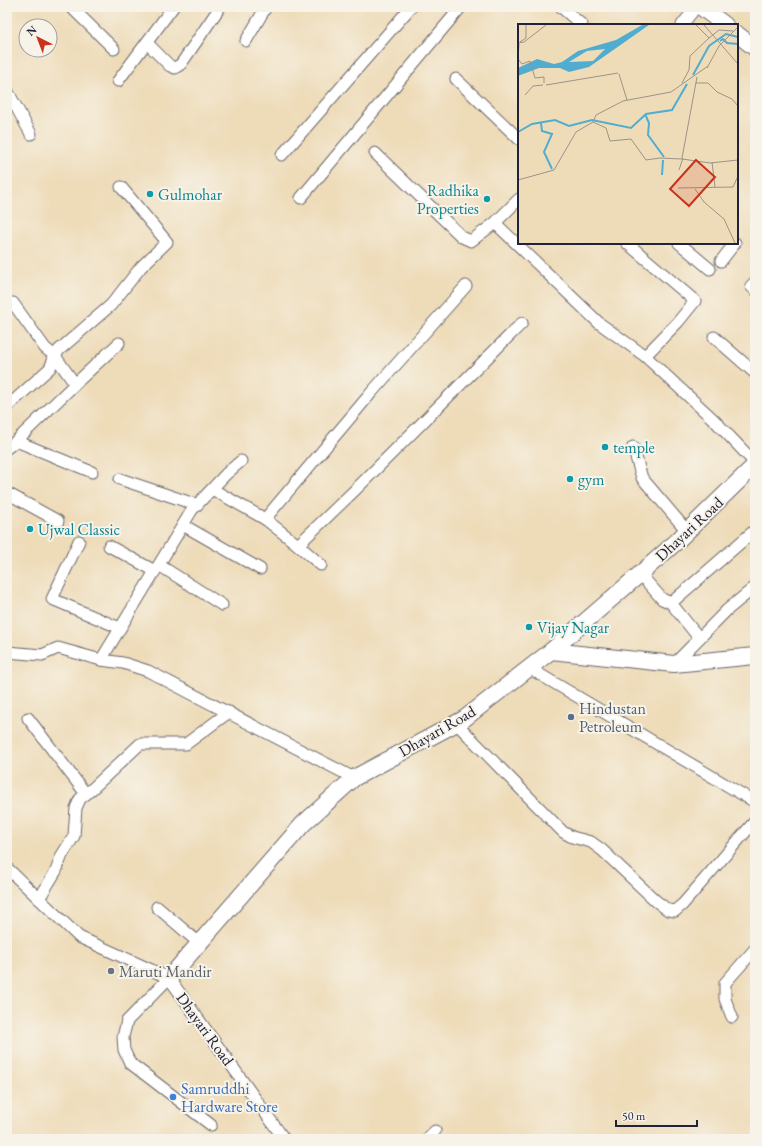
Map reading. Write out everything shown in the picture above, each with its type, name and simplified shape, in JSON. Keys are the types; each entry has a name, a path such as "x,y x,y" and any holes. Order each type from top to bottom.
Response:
{"street":[{"path":"71,7 114,49"},
{"path":"118,81 173,7"},
{"path":"147,43 170,66 175,68 181,64 220,7"},
{"path":"246,40 266,7"},
{"path":"282,155 411,7"},
{"path":"301,198 461,7"},
{"path":"561,7 581,24"},
{"path":"683,24 696,7"},
{"path":"701,7 724,24"},
{"path":"738,35 755,48"},
{"path":"456,79 518,138"},
{"path":"7,90 31,134"},
{"path":"375,153 462,237 471,241 495,223 518,200"},
{"path":"8,406 50,368 55,356 62,347 112,305 141,267 167,242 121,187"},
{"path":"495,223 599,323 645,356 714,420 755,464"},
{"path":"628,244 695,301 678,322 645,356"},
{"path":"680,244 710,269"},
{"path":"721,261 734,244"},
{"path":"755,282 751,286 755,290"},
{"path":"265,519 371,393 466,286"},
{"path":"13,302 45,348 55,356 75,384"},
{"path":"298,545 522,323"},
{"path":"714,336 755,373"},
{"path":"7,448 119,343"},
{"path":"16,441 92,472"},
{"path":"633,447 642,478 687,531"},
{"path":"101,660 183,525 197,505 226,474 241,461"},
{"name":"Dhayari Road","path":"169,978 303,824 354,778 464,719 551,651 687,531 755,464"},
{"path":"120,479 197,505"},
{"path":"212,489 265,519 298,545 320,566"},
{"path":"7,493 58,521"},
{"path":"183,525 260,569"},
{"path":"671,603 755,530"},
{"path":"79,541 52,599 120,628"},
{"path":"109,546 157,568 222,605"},
{"path":"640,574 662,599 671,603 699,638"},
{"path":"674,664 727,610 755,587"},
{"path":"7,652 42,654 58,648 101,660 123,663 148,671 354,778"},
{"path":"551,651 674,664 755,656"},
{"path":"529,668 755,802"},
{"path":"39,899 56,871 62,855 74,836 76,808 80,799 140,744 186,744 229,712"},
{"path":"28,718 86,794"},
{"path":"456,723 562,832 572,837 591,842 602,850 656,901 668,910 675,911 683,904 755,821"},
{"name":"Dhayari Road","path":"7,868 79,937 169,978 284,1139"},
{"path":"157,907 199,943"},
{"path":"732,1017 725,999 725,983 755,949"},
{"path":"169,978 128,1021 123,1037 124,1050 130,1064 211,1125"}],"place":[{"name":"Gulmohar","path":"150,194"},
{"name":"Radhika Properties","path":"487,199"},
{"name":"temple","path":"605,447"},
{"name":"gym","path":"570,479"},
{"name":"Ujwal Classic","path":"30,529"},
{"name":"Vijay Nagar","path":"529,627"},
{"name":"Hindustan Petroleum","path":"571,717"},
{"name":"Maruti Mandir","path":"111,971"},
{"name":"Samruddhi Hardware Store","path":"173,1097"}]}
